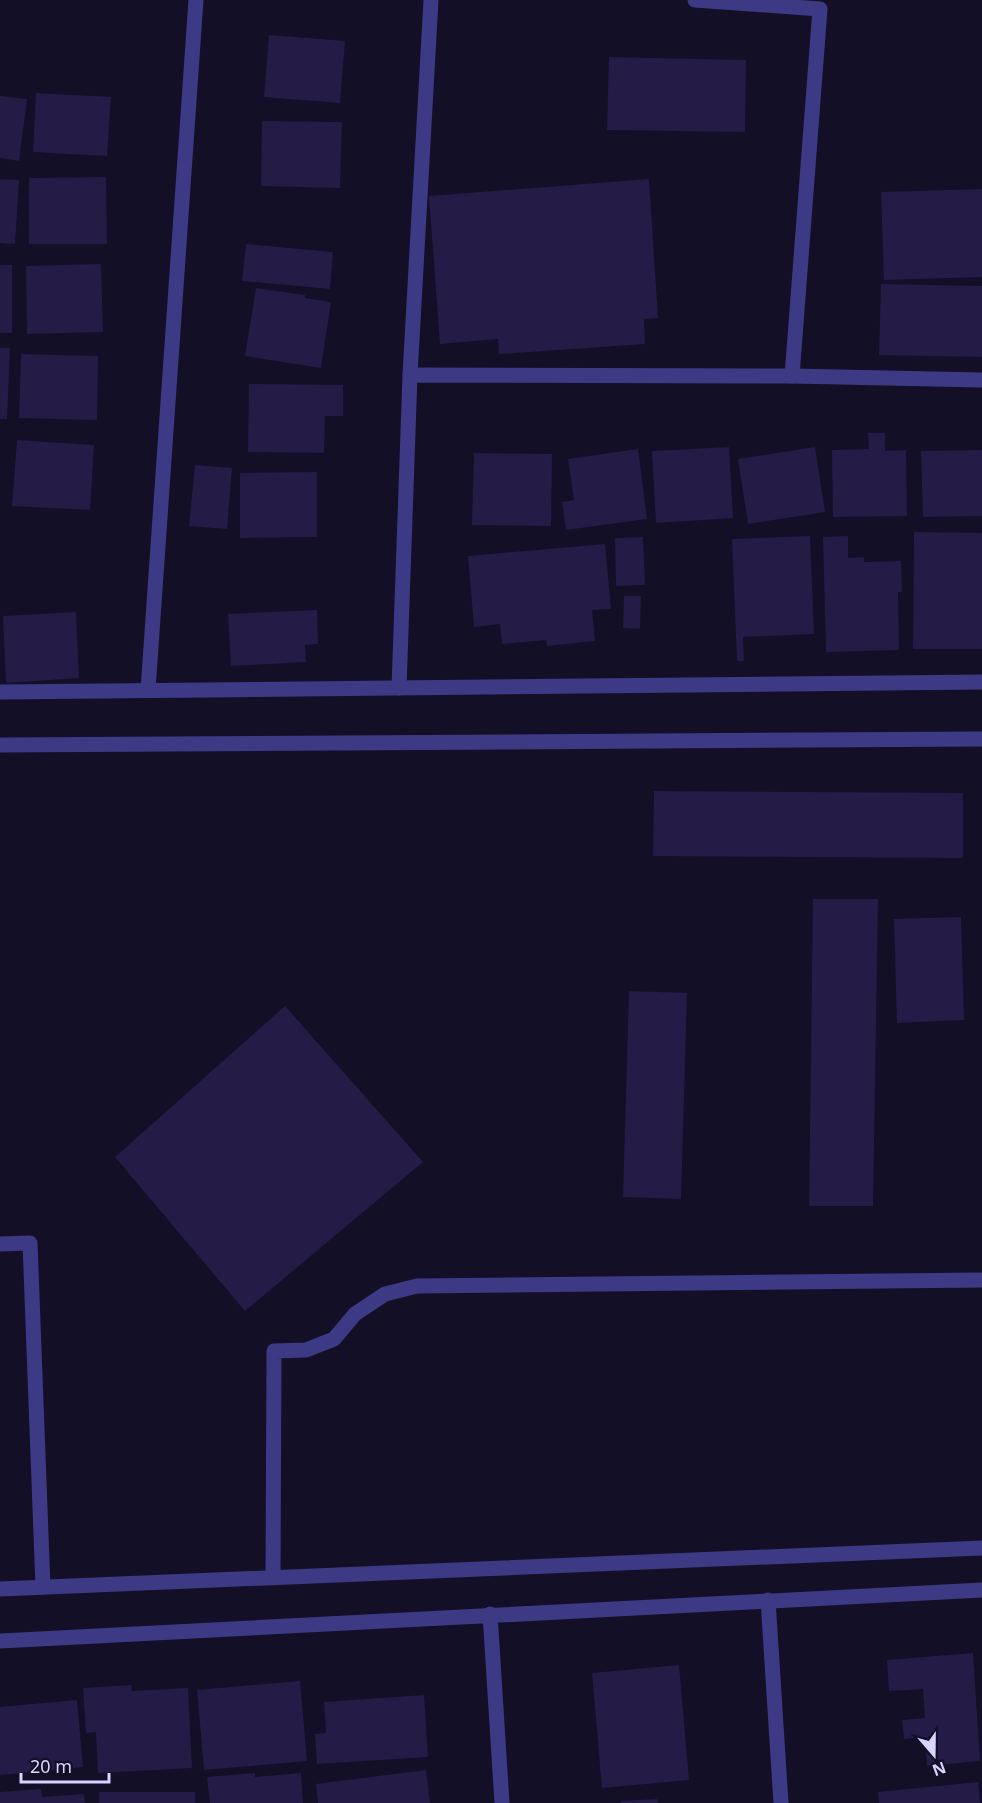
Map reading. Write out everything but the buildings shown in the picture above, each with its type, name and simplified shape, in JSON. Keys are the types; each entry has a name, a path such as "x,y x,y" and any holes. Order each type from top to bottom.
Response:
{"street":[{"path":"148,690 196,0"},
{"path":"399,688 410,375 431,0"},
{"path":"695,0 820,4 792,376"},
{"path":"410,375 792,376 982,380"},
{"path":"0,692 982,682"},
{"path":"0,745 982,739"},
{"path":"0,1244 30,1243 44,1587"},
{"path":"273,1577 274,1351 306,1350 334,1339 356,1314 385,1294 417,1286 982,1280"},
{"path":"0,1589 982,1548"},
{"path":"0,1641 982,1590"},
{"path":"768,1600 781,1803"},
{"path":"490,1614 502,1803"}]}
